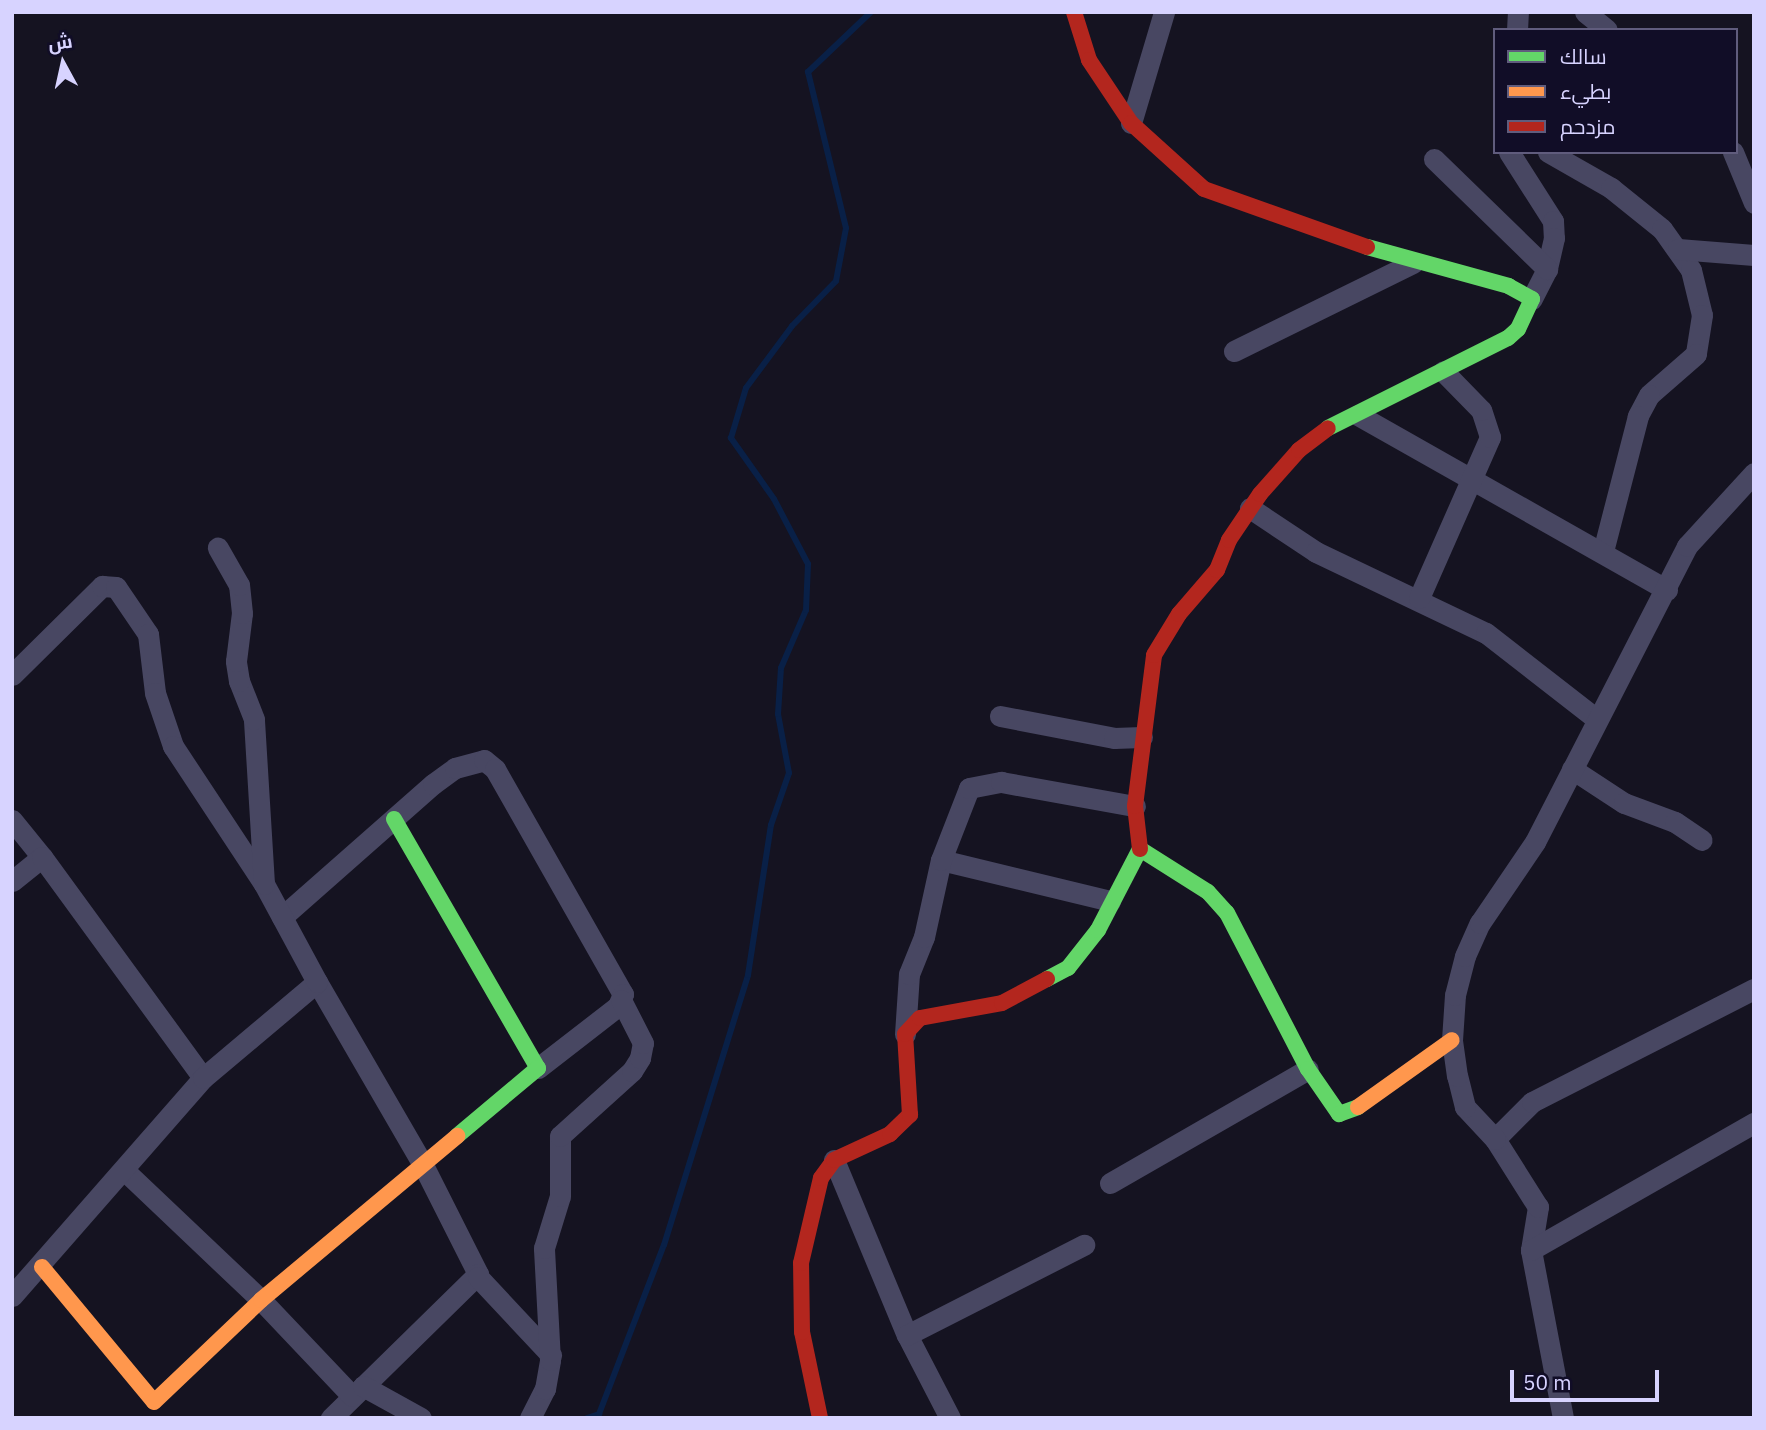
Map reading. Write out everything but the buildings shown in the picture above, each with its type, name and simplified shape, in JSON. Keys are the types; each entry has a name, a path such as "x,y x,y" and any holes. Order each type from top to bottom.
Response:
{"street":[{"path":"1074,12 1089,60 1131,123 1204,189 1413,263 1509,286 1532,299"},
{"path":"1131,123 1164,12"},
{"path":"1584,12 1604,28"},
{"path":"905,1034 920,1018 1002,1003 1068,968 1098,930 1140,849 1135,806 1154,655 1179,614 1217,570 1250,508 1299,450 1321,432 1508,338 1518,329 1547,270 1553,221 1510,154"},
{"path":"1551,154 1619,194 1678,249 1698,291 1701,341 1685,366 1649,395 1638,416 1603,551"},
{"path":"1734,154 1754,204"},
{"path":"1434,159 1547,270"},
{"path":"1678,249 1754,255"},
{"path":"1234,351 1413,263"},
{"path":"1419,598 1490,437 1489,423 1443,371"},
{"path":"1358,415 1603,551 1667,590"},
{"path":"1563,1418 1531,1250 1538,1207 1495,1139 1465,1107 1452,1040 1455,995 1465,956 1480,923 1535,842 1595,718 1667,590 1687,546 1754,473"},
{"path":"1250,508 1316,552 1419,598 1486,633 1595,718"},
{"path":"218,548 239,586 242,613 236,661 239,681 254,719 264,884"},
{"path":"12,676 102,586 116,587 148,634 155,693 173,746 264,884 317,982 423,1165 478,1277 551,1355"},
{"path":"1000,716 1114,738 1142,737"},
{"path":"282,917 455,768 484,760 495,769 621,988 621,1000 643,1043 640,1058 632,1071 560,1136 560,1196 544,1248 551,1355 545,1389 530,1418"},
{"path":"1572,769 1624,803 1675,822 1702,839"},
{"path":"820,1418 802,1332 801,1263 817,1189 834,1160 890,1134 910,1115 905,1034 909,974 924,937 941,860 969,788 1000,782 1135,806"},
{"path":"394,819 538,1068"},
{"path":"12,820 204,1078"},
{"path":"1140,849 1208,892 1227,913 1308,1069 1334,1110 1347,1114 1452,1040"},
{"path":"12,881 42,857"},
{"path":"941,860 1111,901"},
{"path":"12,1296 43,1266 204,1078 317,982"},
{"path":"1495,1139 1532,1102 1754,989"},
{"path":"43,1266 161,1410 261,1300 621,1000"},
{"path":"1110,1183 1308,1069"},
{"path":"1531,1250 1754,1123"},
{"path":"834,1160 907,1335 950,1418"},
{"path":"125,1171 357,1391 421,1418"},
{"path":"907,1335 1084,1245"},
{"path":"331,1418 478,1277"}],"waterway":[{"path":"587,1418 599,1414 664,1245 748,975 771,825 789,773 778,714 781,668 806,610 808,564 774,499 731,438 746,388 792,326 836,281 846,228 808,72 871,12"}],"traffic: fast":[{"path":"1328,428 1508,338 1518,329 1532,299 1509,286 1367,247"},
{"path":"394,819 538,1068 457,1136"},
{"path":"1047,979 1068,968 1098,930 1140,849 1208,892 1227,913 1308,1069 1339,1114 1358,1107"}],"traffic: slow":[{"path":"1358,1107 1452,1040"},
{"path":"42,1267 154,1402 261,1300 457,1136"}],"traffic: jam":[{"path":"1074,12 1089,60 1131,123 1204,189 1367,247"},
{"path":"1140,849 1135,806 1154,655 1179,614 1217,570 1229,540 1260,494 1299,450 1328,428"},
{"path":"820,1418 802,1332 801,1263 821,1178 834,1160 890,1134 910,1115 905,1034 920,1018 1002,1003 1047,979"}]}
